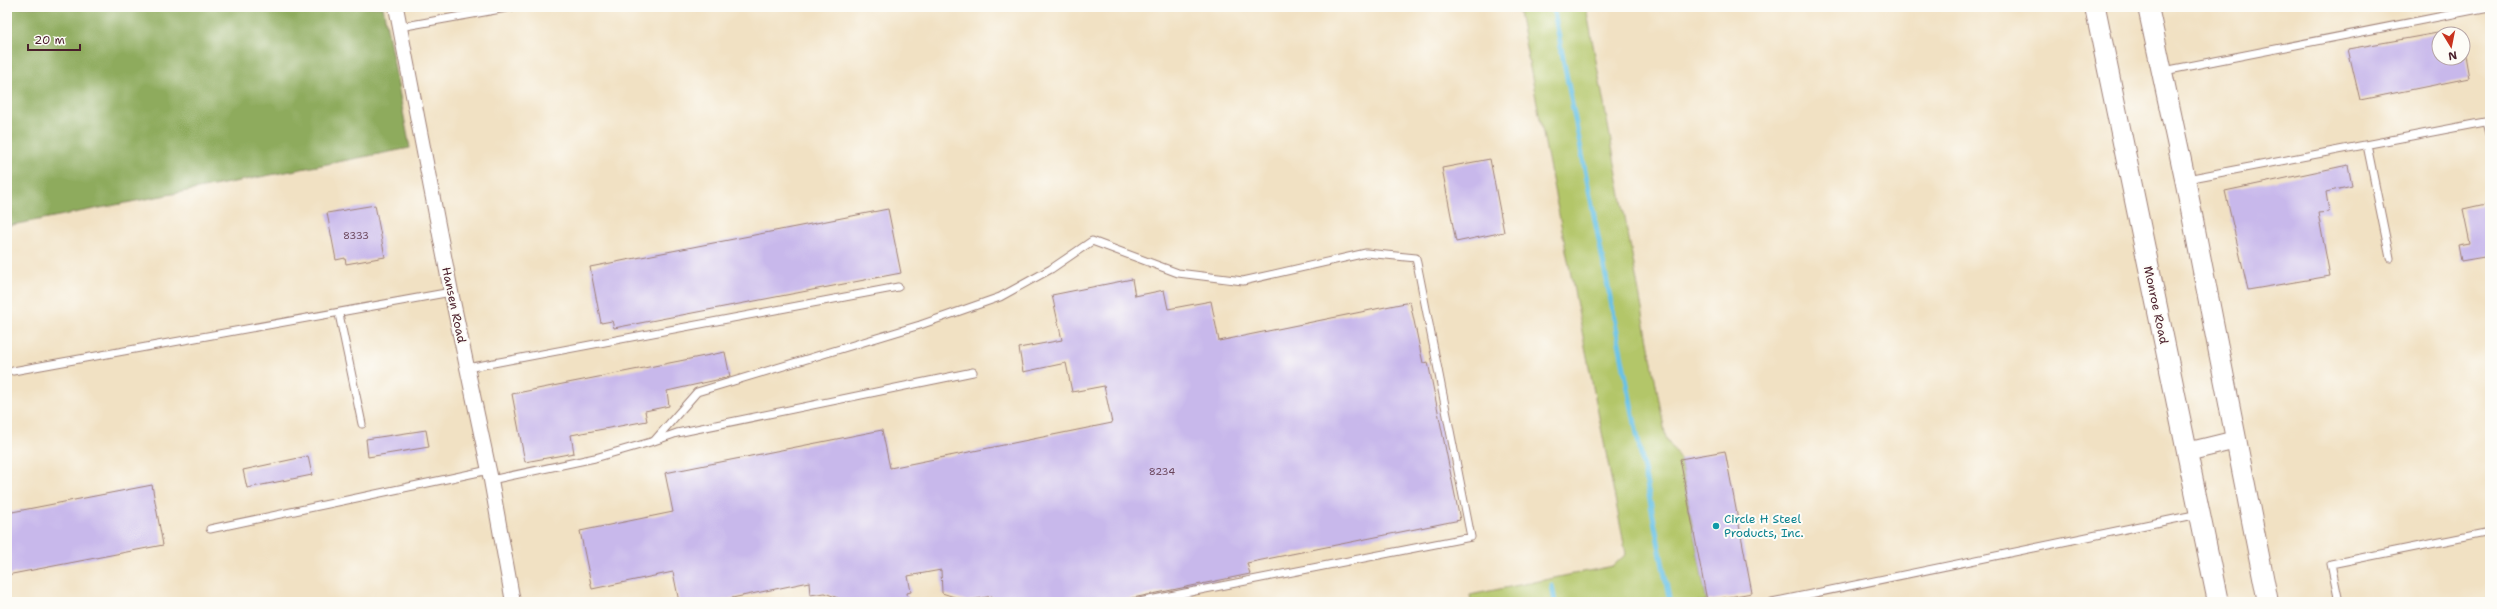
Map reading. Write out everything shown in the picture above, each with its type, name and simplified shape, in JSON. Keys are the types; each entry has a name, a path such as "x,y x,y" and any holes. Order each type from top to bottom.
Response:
{"main road":[{"name":"Monroe Road","path":"2095,7 2218,602"},
{"path":"2148,7 2185,180 2268,602"}],"street":[{"name":"Hansen Road","path":"396,7 451,292 490,475 513,602"},
{"path":"2186,452 2236,440"}],"lane":[{"path":"400,27 512,7"},
{"path":"2161,71 2489,7"},
{"path":"2185,180 2488,122 2490,134"},
{"path":"2367,145 2390,258"},
{"path":"654,441 697,392 920,325 1000,297 1051,269 1092,241 1178,273 1243,281 1366,253 1416,258 1471,537 1139,602"},
{"path":"467,368 898,286"},
{"path":"13,371 339,314 451,292"},
{"path":"339,314 362,424"},
{"path":"210,529 490,475 594,458 677,433 973,372"},
{"path":"1772,602 2199,514"},
{"path":"2339,602 2331,564 2490,532"}],"green space":[{"path":"7,7 383,7 410,148 7,226"},
{"path":"1518,7 1586,7 1666,438 1680,459 1707,602 1471,602 1470,595 1613,566 1626,554"}],"building":[{"path":"2431,34 2431,66 2467,66 2469,78 2360,100 2348,49"},
{"path":"1490,159 1504,232 1456,242 1442,168"},
{"path":"2348,165 2352,186 2326,192 2329,212 2318,213 2330,276 2248,290 2225,191"},
{"path":"2490,203 2490,256 2461,261 2458,245 2470,243 2463,209"},
{"path":"375,205 385,257 346,264 345,258 336,260 327,213"},
{"path":"888,209 901,273 614,328 612,321 601,323 590,267"},
{"path":"1132,279 1135,296 1164,290 1168,309 1211,301 1219,341 1410,302 1423,363 1428,362 1460,520 1247,563 1250,574 1113,602 993,602 992,596 967,601 942,593 941,570 908,576 911,592 907,593 908,599 888,602 848,602 825,593 810,595 809,582 713,602 679,602 673,572 592,589 580,531 673,512 665,473 882,430 890,468 1112,423 1104,386 1072,392 1066,363 1023,372 1019,348 1062,340 1052,295"},
{"path":"725,352 730,377 667,391 669,406 645,411 647,421 571,435 574,453 525,462 512,394"},
{"path":"426,430 429,447 368,457 366,439"},
{"name":"Circle H Steel Products, Inc.","path":"1725,451 1752,593 1707,601 1680,459"},
{"path":"308,456 312,475 247,488 243,470"},
{"path":"152,485 163,545 7,575 7,513"}],"waterway":[{"path":"1553,7 1670,602"},
{"path":"1552,586 1555,602"}],"place":[{"name":"Circle H Steel Products, Inc.","path":"1716,526"}]}
